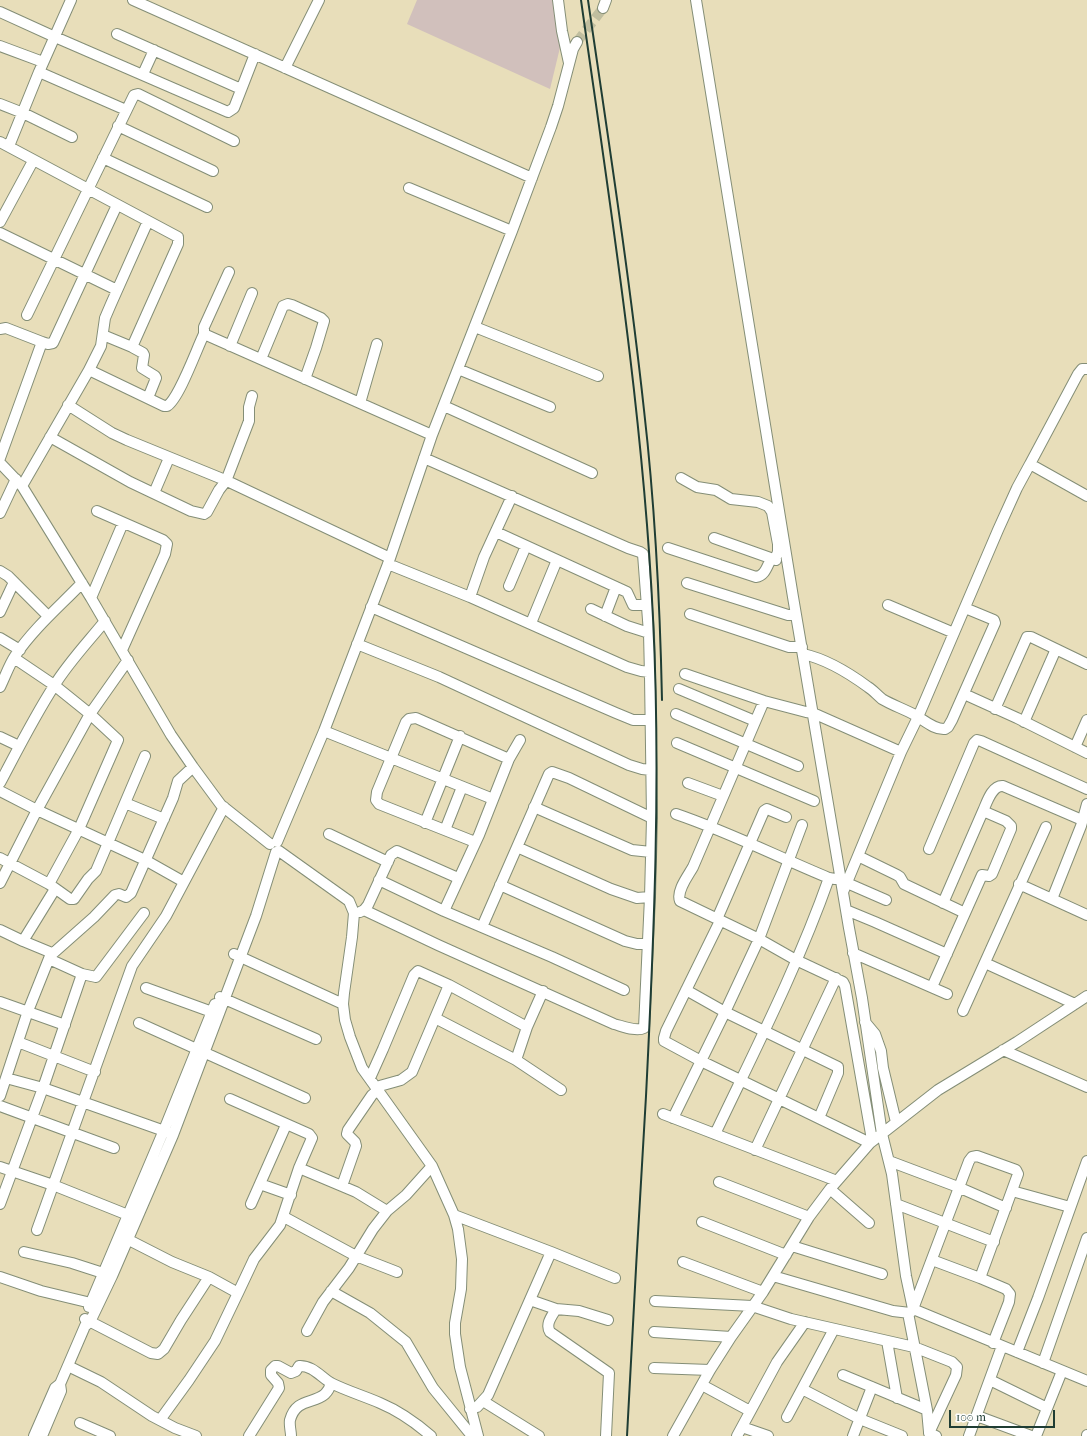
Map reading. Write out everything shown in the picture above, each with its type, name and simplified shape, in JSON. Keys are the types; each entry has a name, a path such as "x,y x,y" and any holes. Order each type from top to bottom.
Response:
{"street":[{"path":"72,0 43,62 23,113 5,144 88,190 178,237 179,241 132,347"},
{"path":"133,0 532,178"},
{"path":"285,68 319,0"},
{"path":"558,0 562,31 569,65"},
{"path":"696,0 780,560"},
{"path":"0,12 228,112 234,108 255,54"},
{"path":"117,34 241,89"},
{"path":"34,1436 55,1388 60,1384 169,1133 237,956 256,916 274,848 324,731 389,561 432,435 532,178 558,106 573,49 577,42"},
{"path":"0,46 43,62"},
{"path":"143,74 154,50"},
{"path":"39,72 126,110"},
{"path":"28,315 132,96 138,94 234,141"},
{"path":"0,104 23,113 72,137"},
{"path":"118,126 213,171"},
{"path":"103,158 207,207"},
{"path":"0,222 33,160"},
{"path":"409,188 512,231"},
{"path":"0,329 6,328 48,344 53,343 117,205"},
{"path":"0,513 50,437 89,370 101,346 105,318 148,221"},
{"path":"0,233 117,290"},
{"path":"89,370 164,406 167,406 174,400 204,334 204,327 229,272"},
{"path":"230,346 252,293"},
{"path":"261,359 284,305 292,305 310,313 321,318 324,321 324,324 305,379"},
{"path":"475,327 598,376"},
{"path":"204,334 432,435"},
{"path":"103,335 132,347 144,355 142,368 156,378 148,398"},
{"path":"0,458 42,342"},
{"path":"360,403 377,344"},
{"path":"458,369 550,408"},
{"path":"715,1134 820,905 858,856 901,752 918,717 1004,516 1078,374 1082,369 1087,369"},
{"path":"50,437 130,482 191,511 204,514 207,512 219,490 226,481 249,421 249,406 252,396"},
{"path":"68,405 112,433 226,481 389,561 628,667 650,672"},
{"path":"444,406 592,473"},
{"path":"154,493 169,458"},
{"path":"364,910 614,1024 635,1029 642,1029 645,1022 652,818 649,632 644,558 642,553 424,458"},
{"path":"0,463 19,483 82,583 180,750 224,807 274,848 349,901 352,905 354,914 352,937 343,1004 345,1020 362,1068 432,1166 454,1215 458,1229 462,1259 461,1289 456,1312 455,1334 460,1367 478,1436"},
{"path":"1030,464 1087,496"},
{"path":"681,478 697,487 716,490 731,499 758,502 768,506 772,512 778,552 800,649 838,882 846,910 854,953 865,1022 876,1138"},
{"path":"470,597 484,557 512,496"},
{"path":"97,511 163,540 168,546 122,650"},
{"path":"91,598 123,523"},
{"path":"496,532 629,593 633,605 647,605"},
{"path":"714,538 780,560"},
{"path":"509,586 526,546"},
{"path":"668,548 756,576 761,576 780,560"},
{"path":"531,623 557,560"},
{"path":"0,570 48,616"},
{"path":"0,612 14,582"},
{"path":"0,687 17,654 48,616 82,583"},
{"path":"687,583 793,615"},
{"path":"605,616 616,587"},
{"path":"888,605 954,633"},
{"path":"371,607 622,716 633,720 650,720"},
{"path":"690,614 788,647 800,649 867,686 881,698 918,717 935,728 945,729 952,720 995,623 994,620 965,608"},
{"path":"591,609 627,626 649,632"},
{"path":"0,783 19,746 54,685 78,654 106,622"},
{"path":"995,709 1027,637 1031,637 1087,664"},
{"path":"0,638 17,654 90,714 117,738 118,742 52,886 23,941"},
{"path":"357,644 440,677 629,764 642,769 651,770"},
{"path":"1024,722 1056,649"},
{"path":"0,883 37,810 90,714 128,660"},
{"path":"685,674 764,701 810,712 901,752"},
{"path":"679,688 755,721"},
{"path":"964,694 1087,754"},
{"path":"764,701 679,897 680,901 758,939 796,960 836,978 843,982 845,986 876,1138 889,1161 911,1311 914,1347 931,1435"},
{"path":"676,714 798,766"},
{"path":"475,842 376,802 375,797 406,722 411,718 416,718 460,736 509,759"},
{"path":"1075,747 1087,720"},
{"path":"324,731 493,799"},
{"path":"425,822 460,736"},
{"path":"0,738 19,746"},
{"path":"444,911 475,842 509,759 520,740"},
{"path":"929,849 976,740 1087,789"},
{"path":"677,742 814,801"},
{"path":"0,858 52,886 70,899 74,899 88,879 96,871 145,756"},
{"path":"0,1096 28,1011 50,956 94,917 115,895 118,894 125,897 128,896 133,889 164,819 178,781 193,767"},
{"path":"482,927 547,777 552,772 569,778 652,818"},
{"path":"688,783 723,796"},
{"path":"943,903 983,810 996,787 1001,785 1082,820"},
{"path":"445,830 462,787"},
{"path":"0,791 37,810 145,860 184,882"},
{"path":"125,803 164,819"},
{"path":"1052,899 1087,804"},
{"path":"37,1230 84,1103 132,966 166,916 224,807"},
{"path":"534,807 632,850 651,852"},
{"path":"786,817 767,809 764,811 719,920 664,1036 664,1040 666,1043 701,1061 818,1118 876,1138"},
{"path":"932,987 982,875 989,876 992,874 1011,829 1011,826 1006,821 983,810"},
{"path":"676,814 710,826 788,861 886,900"},
{"path":"673,1118 725,1012 758,939 802,825"},
{"path":"963,1011 1046,827"},
{"path":"330,834 388,862"},
{"path":"517,847 611,889 637,898 650,897"},
{"path":"354,914 364,910 368,905 393,852 397,851 458,878"},
{"path":"858,856 899,876 904,884 965,914"},
{"path":"379,880 444,911 624,990"},
{"path":"1019,884 1052,899 1086,911"},
{"path":"500,885 625,941 637,944 647,944"},
{"path":"846,910 947,954"},
{"path":"0,930 82,974 96,977 144,913"},
{"path":"854,953 946,994"},
{"path":"237,956 343,1004"},
{"path":"984,963 1074,1004"},
{"path":"370,1078 415,973 421,972 448,985 527,1027"},
{"path":"0,1204 43,1088 82,974"},
{"path":"755,1150 836,978"},
{"path":"342,1186 356,1146 356,1142 347,1134 348,1130 377,1088 401,1080 412,1072 448,985"},
{"path":"146,988 212,1012"},
{"path":"686,990 725,1012 836,1066 839,1069 818,1118"},
{"path":"516,1060 527,1027 543,991"},
{"path":"673,1436 710,1370 752,1306 763,1292 809,1217 834,1185 876,1138 938,1090 1087,996"},
{"path":"200,1052 212,1012 221,997"},
{"path":"221,997 316,1039"},
{"path":"0,1002 65,1025"},
{"path":"435,1018 516,1060 561,1090"},
{"path":"865,1022 875,1034 881,1051 883,1068 896,1122"},
{"path":"139,1023 200,1052 305,1098"},
{"path":"18,1042 95,1072"},
{"path":"1003,1050 1087,1087"},
{"path":"6,1078 43,1088 169,1133"},
{"path":"160,1420 215,1341 254,1259 276,1232 284,1217 300,1168 312,1138 309,1134 230,1099"},
{"path":"0,1106 114,1148"},
{"path":"663,1114 755,1150 834,1185 869,1223"},
{"path":"251,1204 286,1125"},
{"path":"86,1322 91,1303 103,1273 123,1237 128,1215 169,1133"},
{"path":"911,1311 946,1224 958,1187 969,1160 975,1156 1017,1171 1018,1176 980,1278"},
{"path":"889,1161 958,1187 1006,1208"},
{"path":"1017,1352 1087,1161"},
{"path":"307,1331 323,1302 349,1268 369,1234 387,1211 406,1195 432,1166"},
{"path":"0,1167 53,1185 128,1215"},
{"path":"300,1168 356,1192 387,1211"},
{"path":"719,1182 809,1217"},
{"path":"260,1184 291,1195"},
{"path":"1012,1191 1070,1207"},
{"path":"896,1204 994,1242"},
{"path":"454,1215 615,1278"},
{"path":"284,1217 356,1256 398,1272"},
{"path":"702,1222 786,1255"},
{"path":"123,1237 172,1262 209,1277 238,1293"},
{"path":"1043,1363 1087,1238"},
{"path":"792,1246 882,1274"},
{"path":"24,1252 72,1263 103,1273"},
{"path":"470,1409 477,1407 488,1395 551,1252"},
{"path":"932,1260 1006,1289 1010,1294 990,1380 969,1436"},
{"path":"683,1262 763,1292"},
{"path":"773,1276 893,1311 911,1311 998,1344 1087,1381"},
{"path":"0,1277 41,1291 91,1303"},
{"path":"86,1322 151,1353 158,1354 164,1349 209,1277"},
{"path":"331,1291 370,1313 406,1342 433,1388 472,1436"},
{"path":"530,1300 556,1309 579,1311 608,1320"},
{"path":"655,1301 752,1306 834,1330 914,1347 952,1362 957,1367 956,1375 931,1435"},
{"path":"556,1309 548,1324 548,1329 550,1332 609,1373 606,1436"},
{"path":"768,1436 740,1431 777,1362 805,1322"},
{"path":"787,1417 834,1330"},
{"path":"654,1332 731,1337"},
{"path":"887,1341 897,1398"},
{"path":"68,1366 101,1382 160,1420 174,1432 196,1436"},
{"path":"249,1436 279,1388 278,1383 271,1374 274,1366 291,1373 296,1371 300,1366 310,1368 331,1383 401,1412 432,1436"},
{"path":"654,1368 710,1370"},
{"path":"1036,1436 1062,1371"},
{"path":"843,1375 927,1410"},
{"path":"990,1380 1048,1408"},
{"path":"291,1436 290,1421 295,1411 305,1402 323,1396 331,1383"},
{"path":"42,1436 61,1392 60,1384"},
{"path":"702,1385 750,1411"},
{"path":"853,1436 872,1387"},
{"path":"802,1390 860,1419 902,1436"},
{"path":"484,1401 540,1436"},
{"path":"977,1416 1031,1436"},
{"path":"80,1423 105,1435"}],"shaded area":[{"path":"417,0 560,0 564,31 550,89 407,24"}],"tunnel":[{"path":"577,42 603,8"}],"railway":[{"path":"581,0 614,231 642,463 653,618 655,678 656,857 652,977 627,1436"},
{"path":"588,0 625,256 648,446 660,627 662,700"}]}
